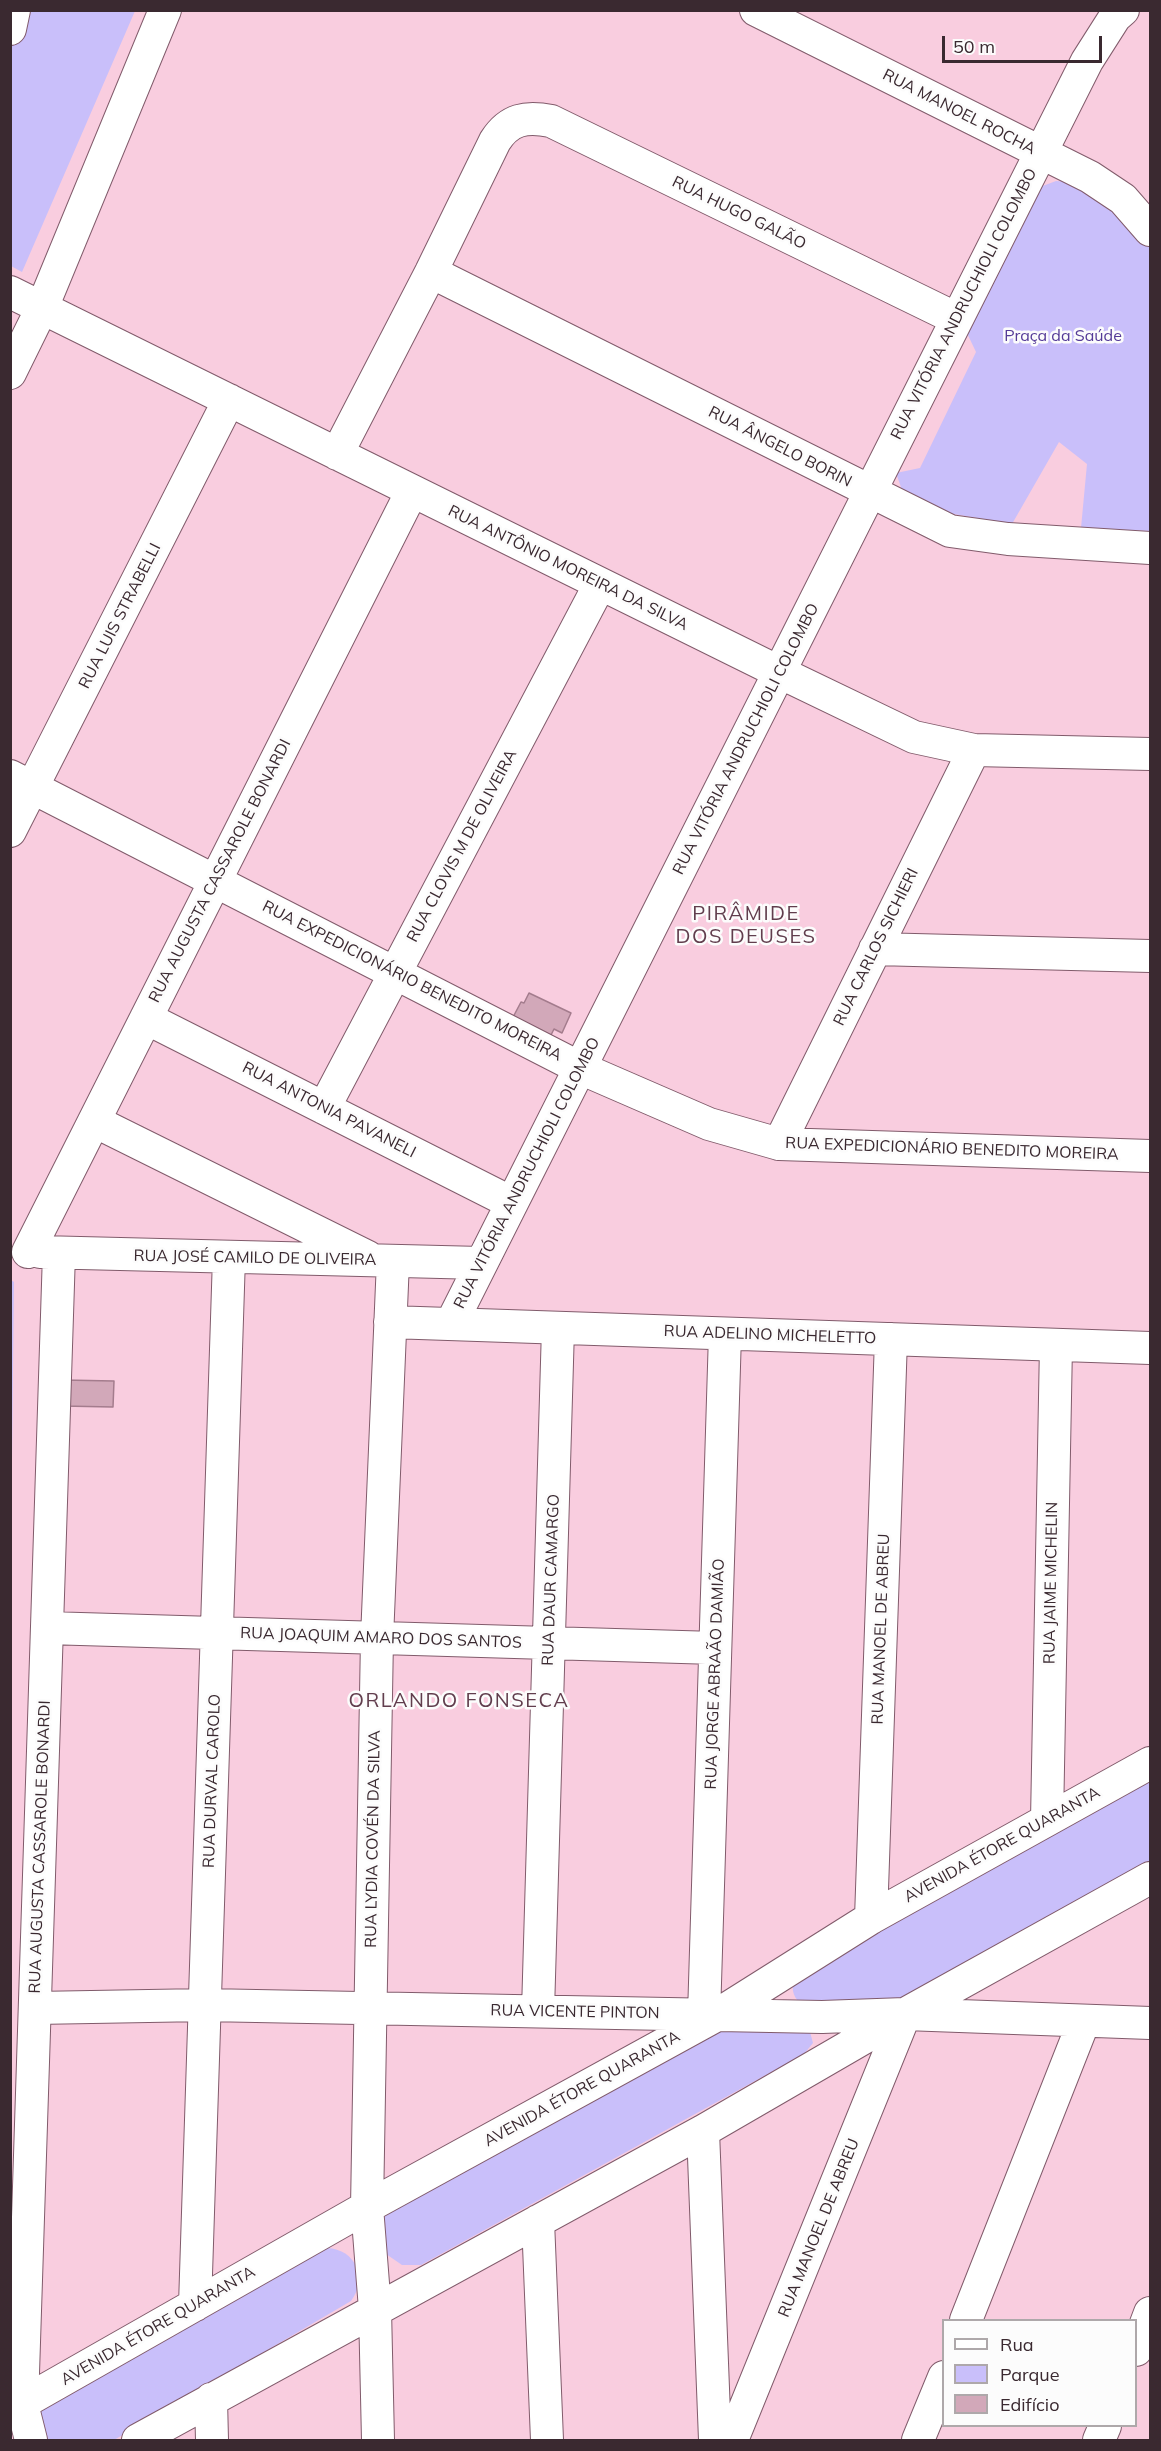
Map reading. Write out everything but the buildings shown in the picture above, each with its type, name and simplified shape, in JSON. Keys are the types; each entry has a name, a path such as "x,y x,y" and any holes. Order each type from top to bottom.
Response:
{"street":[{"path":"10,29 14,10"},
{"path":"10,373 42,308 165,10"},
{"name":"RUA VITÓRIA ANDRUCHIOLI COLOMBO","path":"451,1324 1087,61 1115,17 1123,10"},
{"name":"RUA MANOEL ROCHA","path":"765,12 1090,177 1124,199 1150,230"},
{"name":"RUA HUGO GALÃO","path":"430,272 495,141 508,124 518,120 538,118 551,121 957,319"},
{"path":"337,454 430,272"},
{"name":"RUA ÂNGELO BORIN","path":"430,272 950,531 1008,539 1150,548"},
{"name":"RUA ANTÔNIO MOREIRA DA SILVA","path":"10,292 914,737 974,750 1150,754"},
{"name":"RUA LUIS STRABELLI","path":"10,831 22,782 229,400"},
{"name":"RUA AUGUSTA CASSAROLE BONARDI","path":"19,1249 94,1121 412,491"},
{"name":"RUA CLOVIS M DE OLIVEIRA","path":"324,1108 600,584"},
{"name":"RUA CARLOS SICHIERI","path":"779,1144 974,750"},
{"name":"RUA EXPEDICIONÁRIO BENEDITO MOREIRA","path":"22,782 580,1068 709,1124 779,1144 1150,1156"},
{"path":"875,949 1150,956"},
{"name":"RUA ANTONIA PAVANELI","path":"146,1018 512,1203"},
{"path":"94,1121 384,1261"},
{"name":"RUA JOSÉ CAMILO DE OLIVEIRA","path":"19,1249 59,1253 482,1263"},
{"name":"RUA AUGUSTA CASSAROLE BONARDI","path":"31,2440 16,2407 20,2186 35,2008 59,1253"},
{"name":"RUA DURVAL CAROLO","path":"195,2305 229,1257"},
{"name":"RUA LYDIA COVÉN DA SILVA","path":"378,2440 375,2309 367,2207 377,1638 390,1322 384,1261"},
{"name":"RUA ADELINO MICHELETTO","path":"390,1322 1150,1348"},
{"name":"RUA DAUR CAMARGO","path":"538,2011 558,1328"},
{"name":"RUA JORGE ABRAÃO DAMIÃO","path":"710,2015 715,1648 725,1334"},
{"name":"RUA MANOEL DE ABREU","path":"871,1918 891,1339"},
{"name":"RUA JAIME MICHELIN","path":"1047,1820 1056,1345"},
{"name":"RUA JOAQUIM AMARO DOS SANTOS","path":"47,1628 715,1648"},
{"name":"AVENIDA ÉTORE QUARANTA","path":"16,2407 710,2015 871,1918 1150,1763"},
{"path":"138,2440 703,2131 905,2014 1150,1878"},
{"name":"RUA VICENTE PINTON","path":"35,2008 205,2005 822,2017 905,2014 1150,2023"},
{"name":"RUA MANOEL DE ABREU","path":"732,2440 905,2014"},
{"path":"966,2319 1084,2021"},
{"path":"703,2131 715,2440"},
{"path":"538,2221 547,2440"},
{"path":"1137,2347 1150,2313"},
{"path":"918,2440 942,2382"},
{"path":"211,2399 212,2440"}],"green space":[{"path":"11,11 135,11 22,272 11,266"},
{"name":"Praça da Saúde","path":"1056,181 1069,183 1093,193 1144,237 1150,247 1150,531 1081,528 1087,464 1059,442 1012,524 942,512 902,490 896,473 920,468 976,352 966,331 1040,187"},
{"path":"11,1280 14,1282 11,1546"},
{"path":"1150,1775 1150,1870 933,1990 894,2001 801,2004 796,1998 793,1987 797,1976"},
{"path":"713,2027 810,2032 813,2043 804,2054 421,2265 402,2265 386,2254 383,2219 389,2211"},
{"path":"327,2248 345,2254 352,2259 356,2267 359,2275 358,2284 351,2301 114,2440 43,2440 39,2417 41,2409 319,2250"}],"district":[{"name":"PIRÂMIDE DOS DEUSES","path":"746,926"},
{"name":"ORLANDO FONSECA","path":"459,1701"}]}
